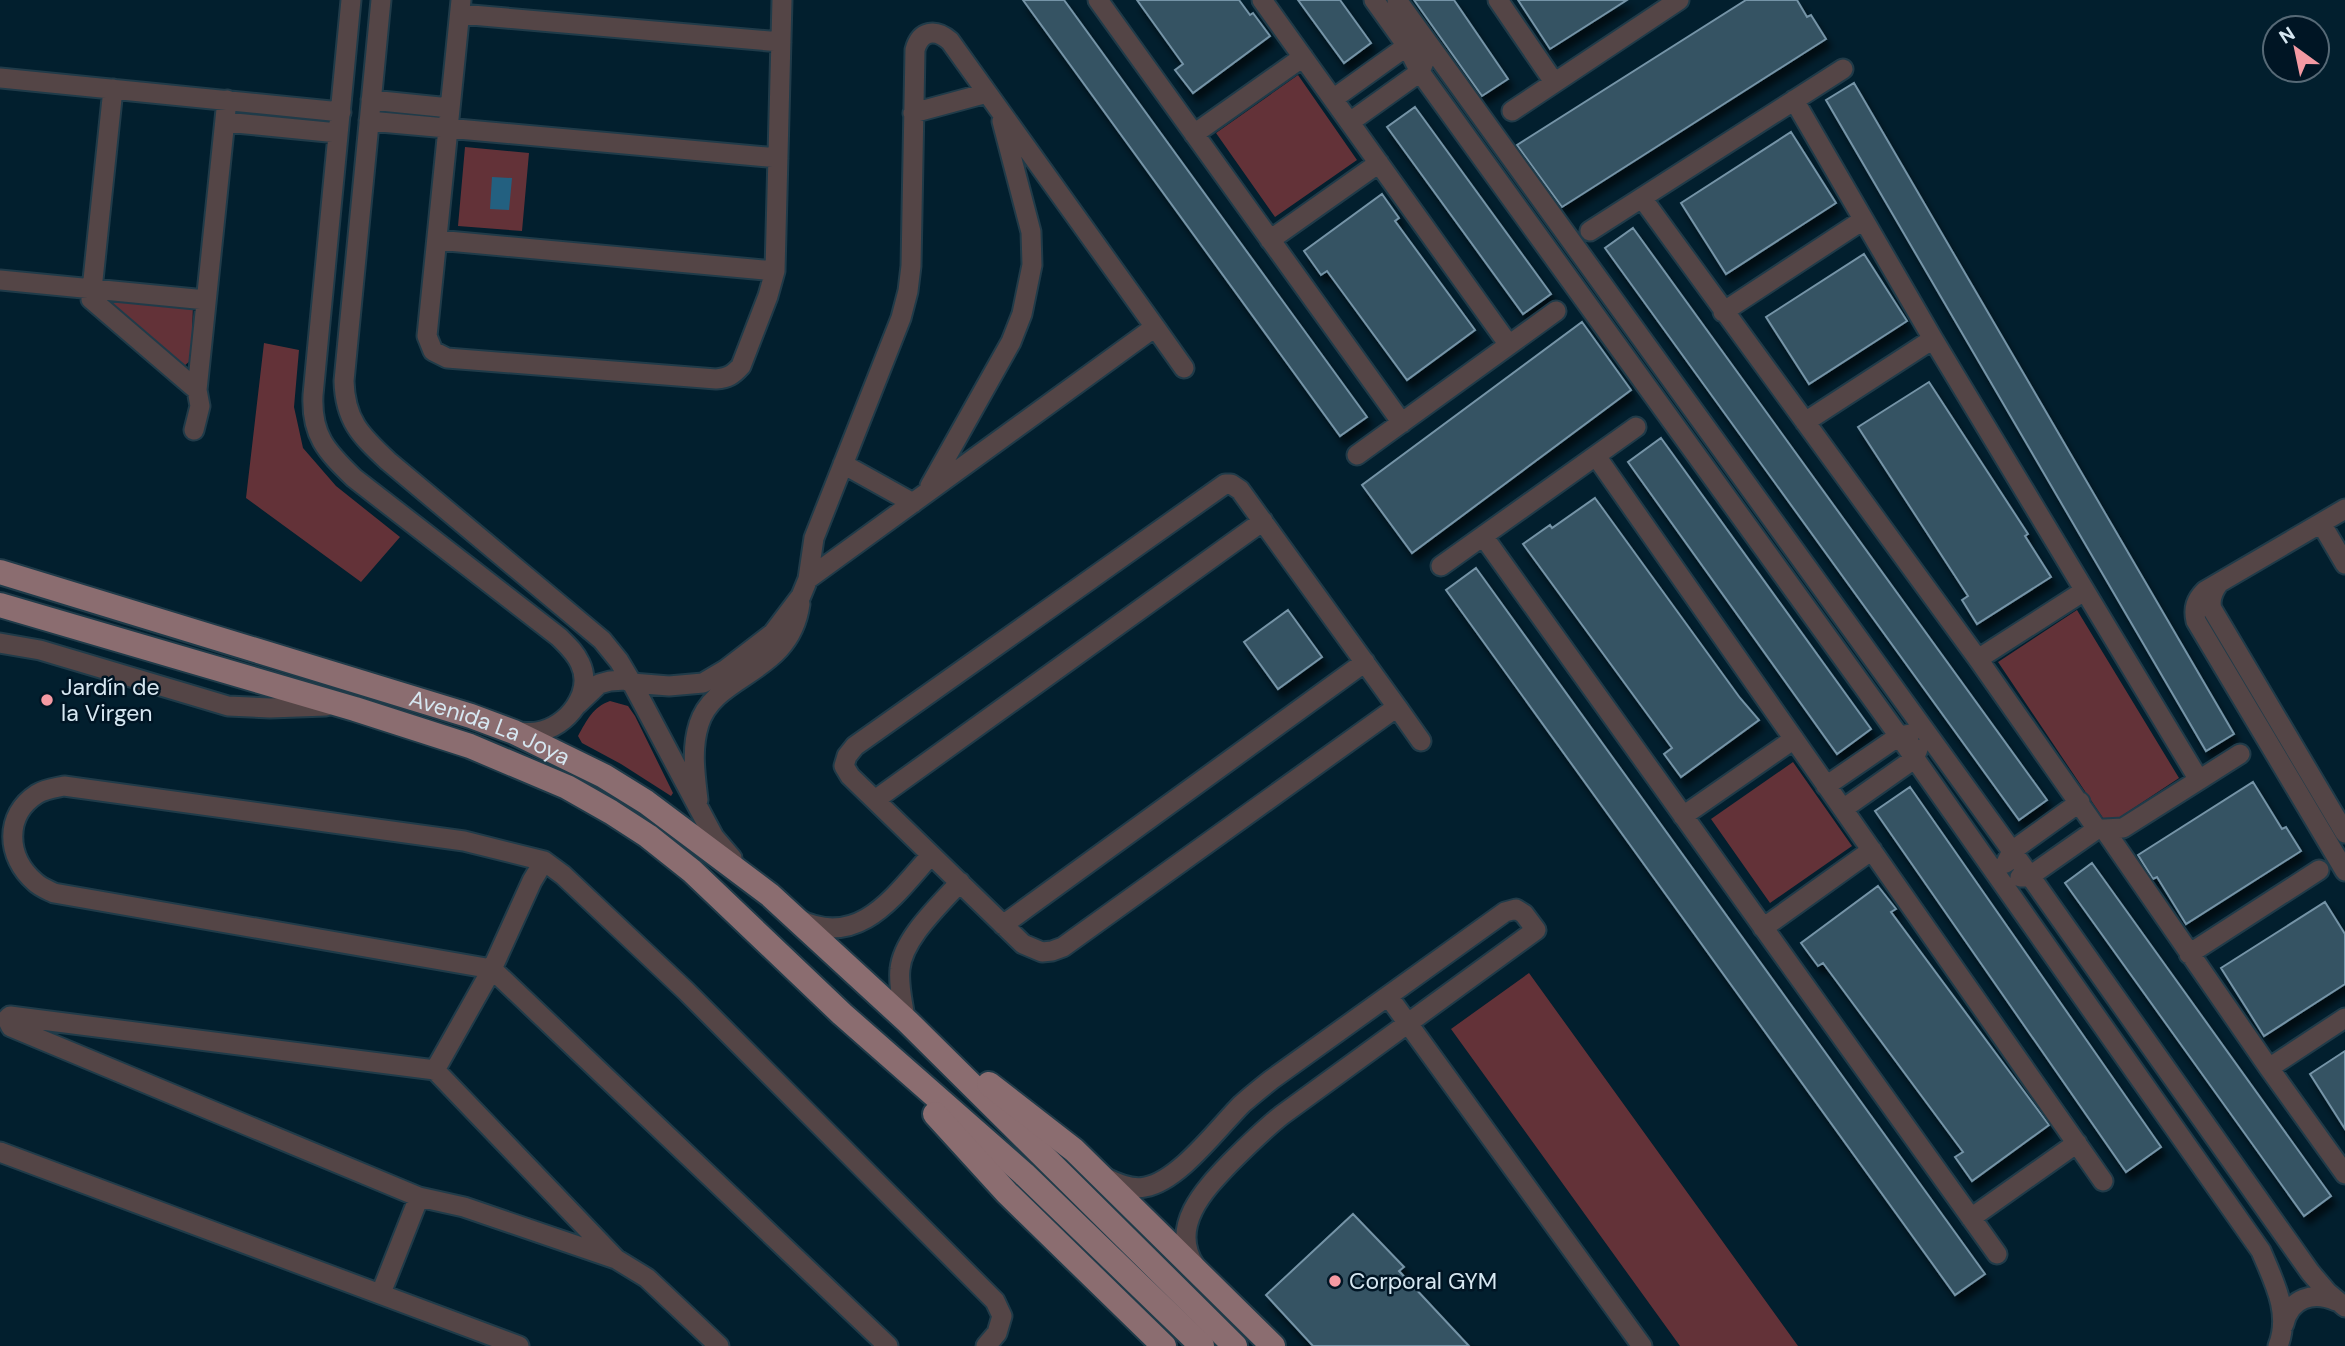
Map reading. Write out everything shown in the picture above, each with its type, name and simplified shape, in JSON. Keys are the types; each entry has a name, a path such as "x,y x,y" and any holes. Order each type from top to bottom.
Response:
{"main road":[{"path":"0,558 78,596"},
{"name":"Avenida La Joya","path":"0,572 471,716 514,732 604,776 646,802 770,895 906,1020"},
{"name":"Avenida La Joya","path":"0,605 355,709 470,746 567,788 648,835 692,872 842,1014"},
{"path":"0,617 68,625"},
{"path":"842,1014 1200,1334 1235,1346"},
{"path":"842,1014 1007,1193 1164,1346"},
{"path":"906,1020 1200,1334"},
{"path":"906,1020 1074,1150 1273,1346"}],"street":[{"path":"351,0 312,411 318,438 354,478 559,637 573,652 584,675 585,685 578,704"},
{"path":"381,0 344,394 352,423 365,439 399,470 602,640 619,661 714,837 770,895"},
{"path":"781,42 460,7 427,336 433,351 447,358 726,378 734,374 741,366 771,290 775,271 781,42 782,0"},
{"path":"1098,0 1402,423"},
{"path":"1262,0 1509,345"},
{"path":"1374,0 1406,46 1420,72 1899,736 2203,1166 2261,1251 2281,1301 2284,1326"},
{"path":"1397,0 2030,876 2310,1272 2341,1304"},
{"path":"1498,0 1554,82"},
{"path":"1512,111 1679,0"},
{"path":"700,814 694,742 700,722 708,706 771,658 785,644 798,617 812,546 901,318 911,266 915,50 917,41 926,33 942,34 950,41 1184,368"},
{"path":"1333,99 1406,46 1430,47"},
{"path":"1350,122 1420,72 1430,47"},
{"path":"1194,134 1303,57"},
{"path":"1590,231 1843,69"},
{"path":"0,78 341,111"},
{"path":"113,89 91,299 197,390"},
{"path":"194,430 200,406 197,390 227,100"},
{"path":"371,100 449,118 778,158"},
{"path":"1794,100 1933,339 2199,780"},
{"path":"914,113 993,101"},
{"path":"919,498 1011,342 1022,314 1032,265 1031,232 993,101"},
{"path":"369,121 449,118"},
{"path":"225,122 338,133"},
{"path":"1270,240 1379,163"},
{"path":"1642,198 2101,829 2345,1174"},
{"path":"1723,312 1863,219"},
{"path":"437,240 775,271"},
{"path":"0,281 206,300"},
{"path":"1357,455 1556,311"},
{"path":"514,732 537,733 559,723 600,684 617,680 632,684 690,685 712,678 762,643 805,587 919,498 1155,327"},
{"path":"1805,422 1933,339"},
{"path":"1441,566 1636,427"},
{"path":"1596,456 2103,1181"},
{"path":"844,464 919,498"},
{"path":"379,498 399,470"},
{"path":"1397,707 1063,947 1052,951 1032,950 1003,925 850,776 844,766 850,750 1219,486 1231,484 1240,489 1365,662 1397,707 1421,741"},
{"path":"2345,509 2219,582 2199,596 2194,613 2196,621 2345,871"},
{"path":"875,800 1263,521"},
{"path":"2321,523 2345,564"},
{"path":"1483,536 1997,1254"},
{"path":"2219,582 2210,602 2212,609 2345,833"},
{"path":"1978,659 2084,591"},
{"path":"0,643 40,650 228,706 270,708 307,705 355,709"},
{"path":"1003,925 1365,662"},
{"path":"1826,786 1899,736 1925,732"},
{"path":"1843,809 1914,759 1925,732"},
{"path":"1683,816 1794,739"},
{"path":"1998,879 2030,876 2101,829 2123,828 2240,754"},
{"path":"888,1346 492,969 54,893 35,883 21,866 12,846 13,824 22,805 40,792 64,786 464,841 544,861 563,875 686,991 995,1301 1002,1315 997,1333 986,1346"},
{"path":"1998,879 2012,851 2080,802"},
{"path":"1763,928 1872,850"},
{"path":"796,918 818,927 837,928 863,921 881,909 932,855"},
{"path":"435,1070 492,969 544,861"},
{"path":"2189,954 2319,870"},
{"path":"906,1020 900,979 904,953 910,941 960,882"},
{"path":"1098,1173 1116,1183 1131,1187 1145,1187 1168,1179 1258,1091 1506,912 1516,909 1524,914 1536,930 1282,1115 1260,1133 1204,1191 1187,1225 1186,1240 1188,1252 1201,1276"},
{"path":"1388,996 1642,1346"},
{"path":"616,1259 435,1070 9,1016 4,1018 11,1027 419,1197 464,1207 616,1259 647,1278 719,1346"},
{"path":"2269,1068 2345,1018"},
{"path":"1258,1091 1282,1115"},
{"path":"1971,1218 2077,1143"},
{"path":"0,1152 519,1346"},
{"path":"381,1293 419,1197"},
{"path":"2278,1346 2289,1309 2302,1298 2319,1296 2341,1304"}],"shaded area":[{"path":"1298,75 1357,160 1275,217 1216,133"},
{"path":"465,147 529,153 522,231 458,226"},
{"path":"118,299 193,305 191,360 183,367 111,305"},
{"path":"264,343 299,350 294,407 303,448 336,486 400,537 361,582 246,498"},
{"path":"2077,610 2179,778 2117,819 2103,818 1998,662"},
{"path":"610,701 628,706 635,716 673,793 671,796 582,743 578,736 588,719 595,710"},
{"path":"1793,762 1852,846 1770,903 1711,819"},
{"path":"1529,973 1798,1346 1680,1346 1451,1029"}],"water":[{"path":"492,177 512,178 509,210 490,209"}],"building":[{"path":"1023,0 1064,0 1367,417 1340,436"},
{"path":"1137,0 1239,0 1250,15 1253,13 1270,36 1193,93 1175,70 1183,64"},
{"path":"1298,0 1340,0 1371,43 1344,63"},
{"path":"1414,0 1454,0 1508,79 1482,96"},
{"path":"1518,0 1627,0 1550,49"},
{"path":"1746,0 1797,0 1807,17 1811,15 1826,39 1562,207 1517,145"},
{"path":"1854,83 2234,734 2206,751 1826,100"},
{"path":"1415,107 1551,294 1523,314 1387,127"},
{"path":"1791,132 1836,203 1726,274 1681,203"},
{"path":"1382,194 1399,218 1395,221 1475,330 1407,380 1327,271 1321,275 1304,251"},
{"path":"1633,228 2047,800 2019,820 1605,248"},
{"path":"1864,254 1907,321 1809,384 1766,317"},
{"path":"1582,322 1631,390 1412,553 1362,485"},
{"path":"1929,382 2028,534 2025,536 2051,577 1977,624 1962,600 1968,596 1858,427"},
{"path":"1661,438 1871,729 1837,754 1628,462"},
{"path":"1595,498 1740,698 1759,720 1681,777 1664,754 1672,748 1523,544 1550,525 1552,528"},
{"path":"1476,568 1985,1274 1955,1295 1446,590"},
{"path":"1288,610 1322,657 1278,689 1244,642"},
{"path":"2253,782 2282,829 2286,827 2301,851 2186,924 2157,877 2153,879 2138,855"},
{"path":"1910,787 2161,1147 2126,1172 1875,811"},
{"path":"2092,863 2331,1196 2304,1216 2065,883"},
{"path":"1878,886 1896,909 1891,912 2049,1125 1972,1181 1955,1157 1963,1152 1823,963 1818,966 1801,943"},
{"path":"2325,902 2345,934 2345,984 2264,1036 2221,968"},
{"path":"2345,1051 2345,1129 2310,1074"},
{"name":"Corporal GYM","path":"1353,1214 1404,1267 1399,1271 1469,1346 1313,1346 1266,1295"}],"place":[{"name":"Jardín de la Virgen","path":"47,700"},
{"name":"Corporal GYM","path":"1335,1281"}]}
